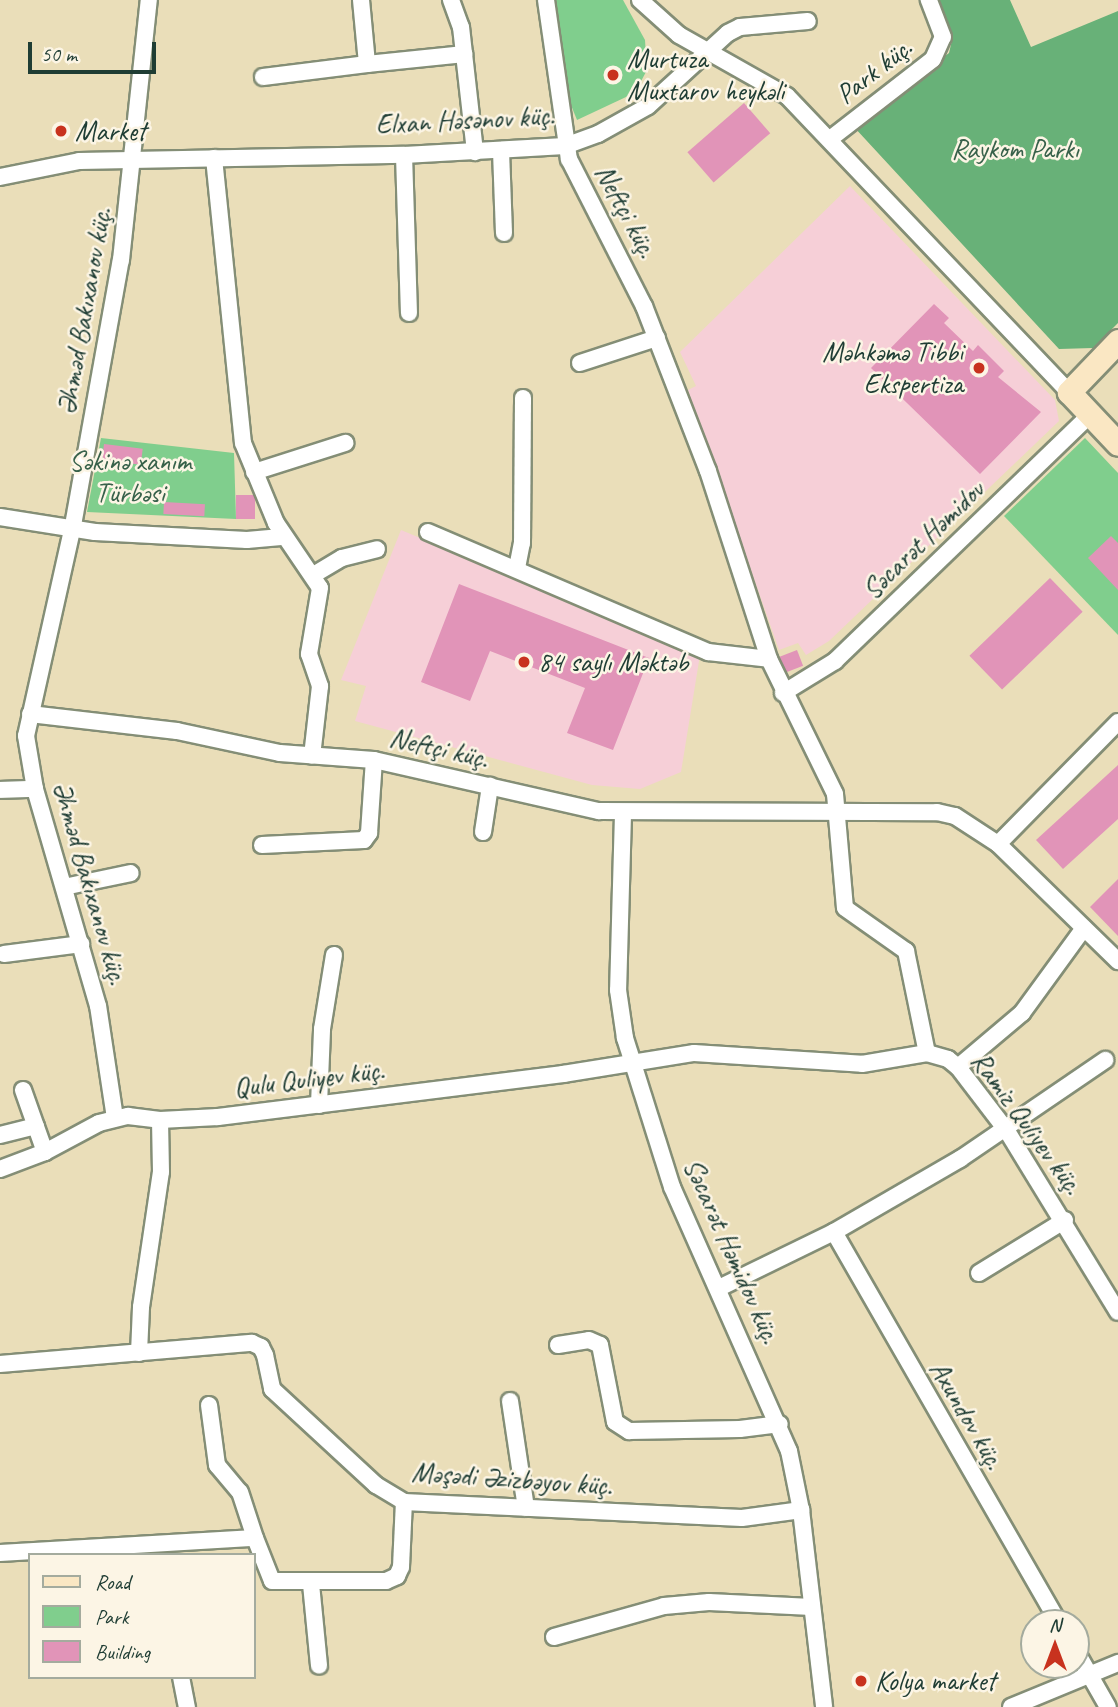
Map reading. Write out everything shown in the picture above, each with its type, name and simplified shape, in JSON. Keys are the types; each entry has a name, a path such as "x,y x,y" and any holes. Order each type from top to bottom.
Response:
{"street":[{"name":"Əhməd Bakıxanov küç.","path":"115,1118 98,1006 35,789 26,736 72,531 135,159 149,0"},
{"path":"361,0 367,64"},
{"path":"451,0 464,54 475,152"},
{"name":"Neftçi küç.","path":"546,0 565,146 657,338 708,471 769,659 783,693 827,777 838,809"},
{"path":"640,0 658,20 768,82 830,139 1118,444"},
{"name":"Park küç.","path":"830,139 933,59 943,37 929,0"},
{"name":"Elxan Həsənov küç.","path":"0,177 39,166 135,159 404,155 565,146 598,134 648,106 707,49 740,27 808,21"},
{"path":"263,77 464,54"},
{"path":"501,151 504,233"},
{"path":"404,155 409,313"},
{"path":"214,158 240,427 254,472 284,537 315,574 321,603 309,654 320,686 312,755"},
{"path":"580,363 657,338"},
{"path":"1069,392 1118,341"},
{"path":"517,568 522,543 523,398"},
{"name":"Səcarət Həmidov","path":"783,693 835,661 1091,414"},
{"path":"254,472 345,443"},
{"path":"0,517 72,531 247,540 284,537"},
{"path":"428,532 708,652 769,659"},
{"path":"315,574 342,558 377,549"},
{"name":"Neftçi küç.","path":"30,714 177,731 312,755 374,760 623,814 838,809 937,812 955,816 998,844 1118,961"},
{"path":"998,844 1118,722"},
{"path":"262,845 364,841 369,833 374,760"},
{"path":"483,832 490,786"},
{"path":"0,790 35,789"},
{"path":"838,809 845,908 905,951 927,1053"},
{"name":"Səcarət Həmidov küç.","path":"623,814 618,990 621,1019 672,1187 780,1424 802,1510 824,1707"},
{"path":"64,887 131,873"},
{"path":"958,1067 1022,1013 1084,928"},
{"path":"4,954 81,944"},
{"path":"319,1105 322,1029 334,955"},
{"name":"Ramiz Quliyev küç.","path":"634,1063 721,1052 862,1064 927,1053 948,1059 958,1067 1007,1131 1065,1220 1118,1312"},
{"path":"719,1288 834,1232 1007,1131 1105,1060"},
{"name":"Qulu Quliyev küç.","path":"0,1169 45,1152 115,1118 160,1120 319,1105 634,1063"},
{"path":"23,1090 45,1152"},
{"path":"139,1353 141,1307 161,1172 160,1120"},
{"path":"0,1135 36,1126"},
{"path":"979,1273 1065,1220"},
{"name":"Axundov küç.","path":"834,1232 1051,1609"},
{"path":"558,1345 589,1340 600,1345 615,1422 629,1431 740,1429 780,1424"},
{"name":"Məşədi Əzizbəyov küç.","path":"0,1364 252,1343 261,1347 272,1389 376,1485 404,1502 742,1518 802,1510"},
{"path":"510,1401 526,1508"},
{"path":"209,1405 218,1465 240,1492 272,1581 311,1584 386,1581 397,1576 404,1502"},
{"path":"0,1553 167,1549 255,1538"},
{"path":"311,1584 319,1666"},
{"path":"554,1637 664,1606 709,1602 812,1607"},
{"path":"1011,1707 1118,1663"},
{"path":"1091,1676 1108,1707"},
{"path":"181,1679 187,1707"}],"shaded area":[{"path":"850,186 1055,400 1059,421 829,641 806,655 798,643 779,650 688,390 696,386 680,352"},
{"name":"84 saylı Məktəb","path":"401,530 700,655 681,772 640,789 592,785 355,721 366,686 341,680"}],"green space":[{"path":"552,0 623,0 645,40 647,70 639,85 626,97 577,120 562,83"},
{"name":"Raykom Parkı","path":"936,0 1010,0 1031,47 1118,11 1118,323 1093,348 1059,349 854,127 949,53 953,36"},
{"name":"Səkinə xanım Türbəsi","path":"101,438 234,453 236,519 87,512"},
{"path":"1085,438 1118,473 1118,635 1004,516"}],"building":[{"path":"744,103 770,133 714,182 687,152"},
{"path":"934,304 949,318 944,323 973,351 978,345 1004,371 998,377 1041,412 980,474 871,368"},
{"path":"104,444 143,449 141,465 102,460"},
{"path":"236,495 255,495 255,519 236,519"},
{"path":"164,502 205,504 204,516 163,514"},
{"path":"1111,536 1118,543 1118,590 1088,558"},
{"path":"1050,578 1083,612 1002,690 969,656"},
{"path":"459,584 649,658 613,750 567,733 585,688 490,651 470,701 421,682"},
{"path":"797,650 803,666 784,673 778,657"},
{"path":"1118,765 1118,819 1063,869 1036,840"},
{"path":"1118,879 1118,936 1090,907"}],"place":[{"name":"Murtuza Muxtarov heykəli","path":"613,75"},
{"name":"Market","path":"61,131"},
{"name":"Məhkəmə Tibbi Ekspertiza","path":"979,368"},
{"name":"84 saylı Məktəb","path":"524,662"},
{"name":"Kolya market","path":"861,1681"}]}
